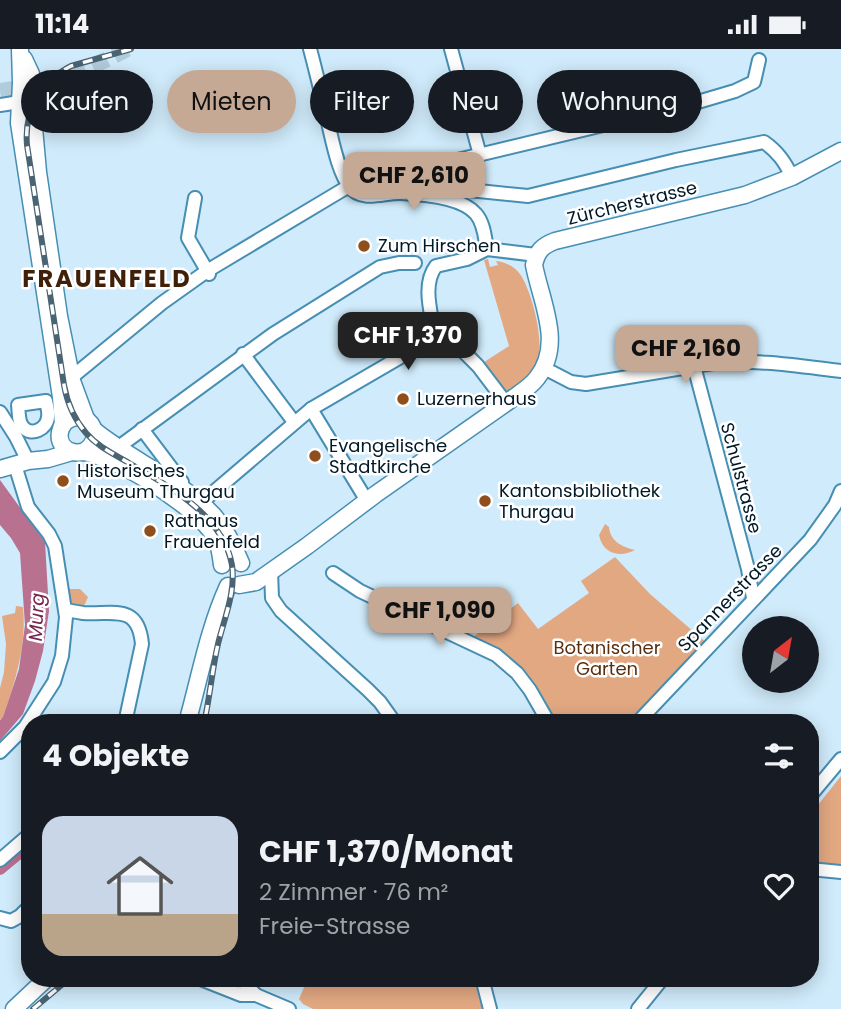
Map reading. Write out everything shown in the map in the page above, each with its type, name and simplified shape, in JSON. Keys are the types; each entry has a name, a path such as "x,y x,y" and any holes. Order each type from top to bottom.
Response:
{"main road":[{"path":"20,50 29,70"},
{"path":"20,50 19,123 61,397 62,445 116,463 213,516 224,529 247,575 245,580 233,585 218,608 189,714"},
{"path":"12,466 78,452 92,446 94,441 72,377 59,316 34,133"},
{"name":"Zürcherstrasse","path":"536,255 555,241 745,195 789,170 841,151"},
{"path":"12,466 61,430 66,421 75,417 163,477 195,508 216,539 220,550 221,580 233,585 256,582 534,382 544,368 550,352 550,336 535,272 536,255"},
{"path":"222,565 236,560 271,571"},
{"path":"14,1009 37,987"}],"street":[{"path":"310,49 337,157 349,186 359,194 370,196 399,193 465,204 477,215 487,249"},
{"path":"452,49 480,155"},
{"path":"72,377 162,303 349,186 735,92 754,82 759,61"},
{"path":"0,105 20,103"},
{"path":"399,174 469,190 528,195 764,142 775,150 789,170"},
{"path":"195,198 188,238 208,272"},
{"path":"195,508 311,409 428,341 434,332 429,296 430,276 438,264 467,259 487,249 536,255"},
{"path":"142,429 187,485 120,440 142,429 273,334 380,267 415,263"},
{"path":"434,332 457,345 478,366 506,404"},
{"path":"243,355 294,422"},
{"path":"544,368 571,381 586,384 733,361 768,362 841,371"},
{"name":"Schulstrasse","path":"694,366 754,598"},
{"path":"311,409 367,501"},
{"path":"0,412 16,437 12,466 28,507 55,546 66,610 62,656 54,682 33,714"},
{"name":"Spannerstrasse","path":"645,714 810,540 835,505 841,491"},
{"path":"271,571 272,598 281,611 351,674 389,714"},
{"path":"333,573 360,591 496,655 517,673 544,714"},
{"path":"66,610 82,613 121,613 128,615 138,624 142,644 127,714"},
{"path":"0,752 21,731"},
{"path":"819,785 841,759"},
{"path":"0,860 21,842"},
{"path":"819,870 841,872"},
{"path":"0,918 11,921 21,915"},
{"path":"221,987 241,995 256,995"},
{"path":"248,987 256,995 289,1009"},
{"path":"484,987 490,1009"},
{"path":"638,1009 656,987"}],"green space":[{"path":"488,259 490,267 498,265 496,261 506,263 520,274 532,302 538,327 538,357 532,370 501,396 478,366 509,346 484,260"},
{"path":"605,524 618,543 635,550 618,554 608,550 599,535"},
{"name":"Botanischer Garten","path":"615,557 650,594 709,645 645,714 543,714 517,673 468,641 518,603 538,629 589,593 581,581"},
{"path":"68,589 80,589 88,597 85,604 75,607 70,601"},
{"path":"16,606 23,607 22,650 12,691 3,718 0,719 0,688 6,644 2,616 15,613"},
{"path":"841,776 841,866 819,864 819,804"},
{"path":"304,987 476,987 482,1009 313,1009 299,999"}],"water":[{"name":"Murg","path":"0,480 45,542 49,611 43,651 23,714 0,741 0,720 19,669 25,625 20,553 0,525"}],"waterway":[{"path":"0,869 21,852"}],"tunnel":[{"path":"0,91 65,76 127,49"}],"railway":[{"path":"131,49 71,66 51,80 31,109 27,145 69,404 91,438 192,504 218,531 227,547 232,565 232,585 206,714"},
{"path":"33,1009 59,987"}],"place":[{"name":"Zum Hirschen","path":"364,246"},
{"name":"Luzernerhaus","path":"403,399"},
{"name":"Evangelische Stadtkirche","path":"315,456"},
{"name":"Historisches Museum Thurgau","path":"63,481"},
{"name":"Kantonsbibliothek Thurgau","path":"485,501"},
{"name":"Rathaus Frauenfeld","path":"150,531"}],"district":[{"name":"FRAUENFELD","path":"107,279"}]}
